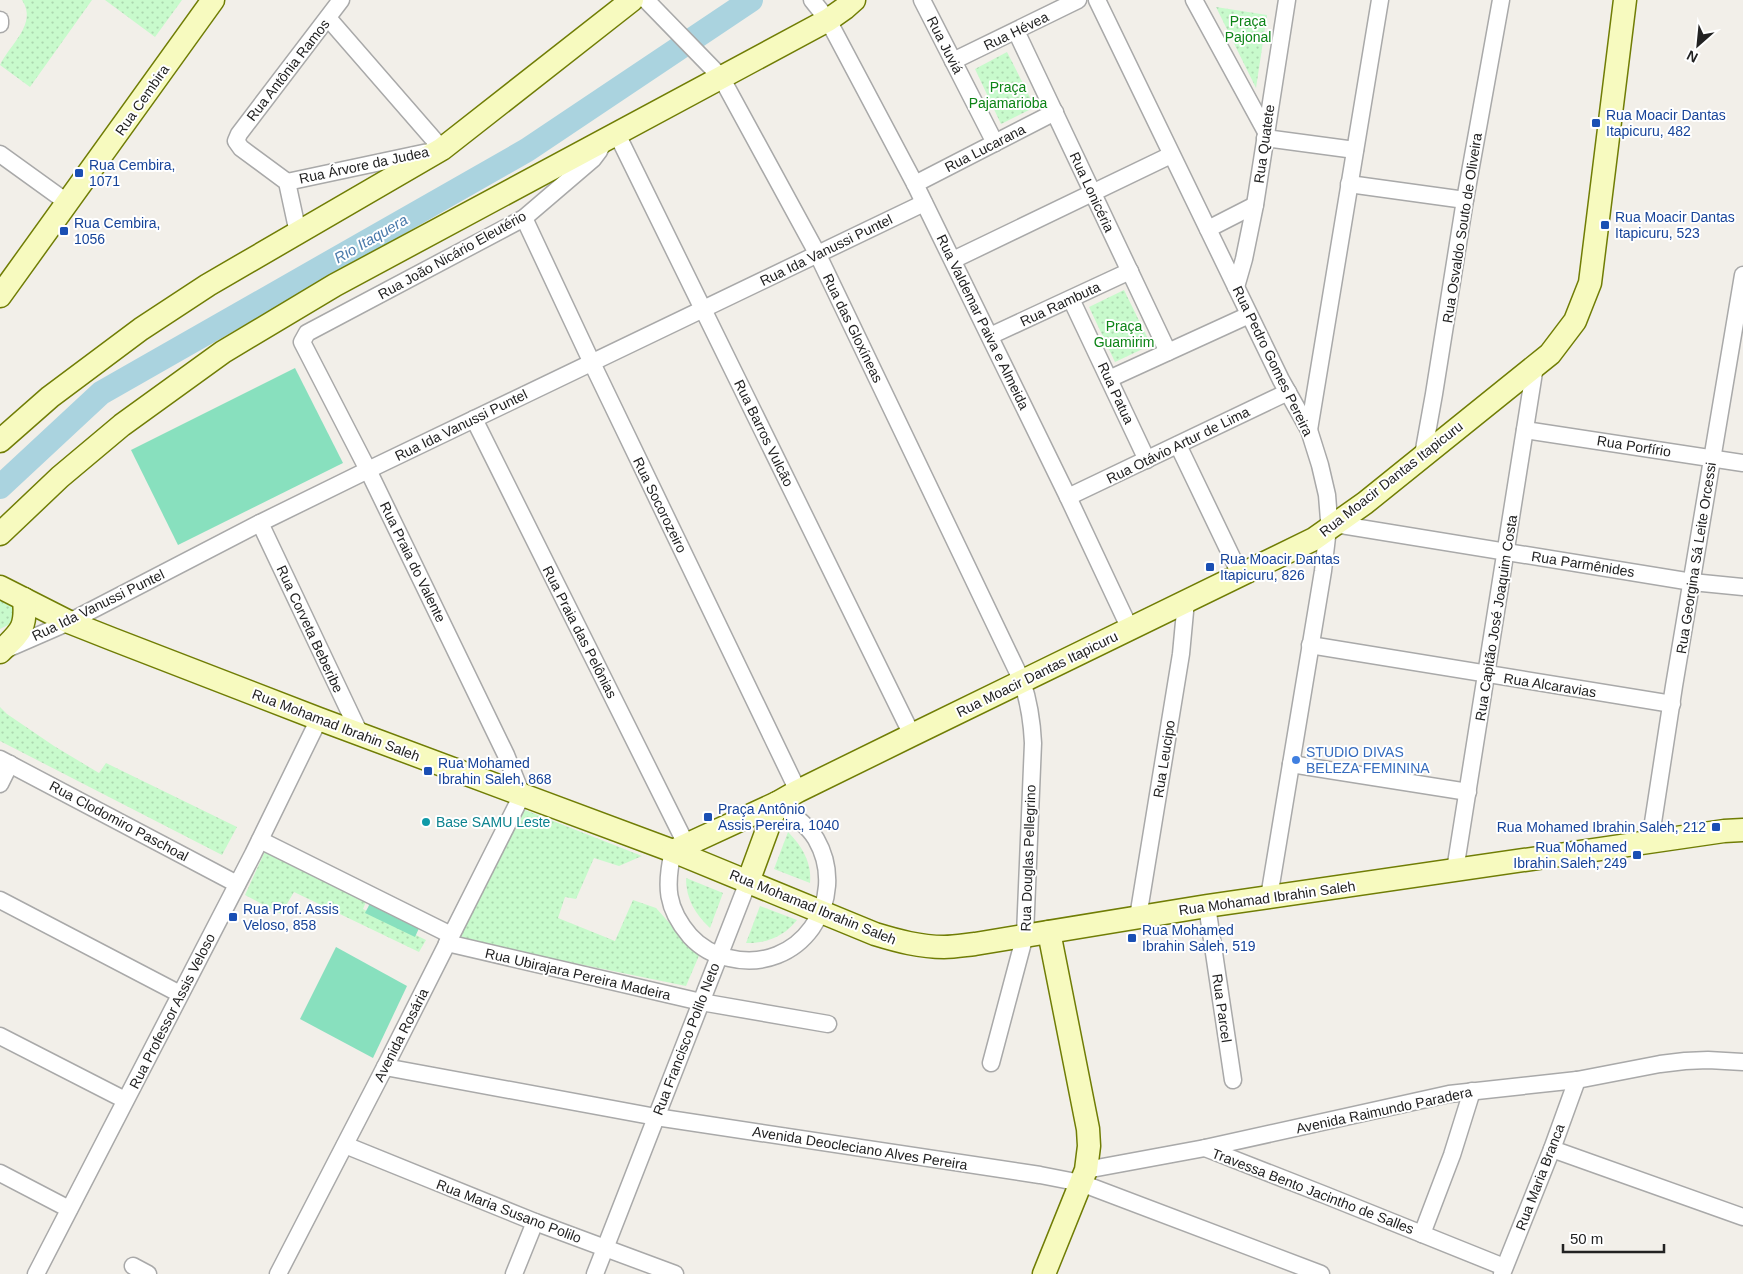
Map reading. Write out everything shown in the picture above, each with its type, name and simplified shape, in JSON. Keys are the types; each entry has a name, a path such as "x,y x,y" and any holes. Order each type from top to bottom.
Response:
{"street":[{"name":"Rua Cembira","path":"0,296 213,0"},
{"name":"Rua Antônia Ramos","path":"236,141 239,134 341,0"},
{"name":"Rua Valdemar Paiva e Almeida","path":"812,0 848,7 915,184 1130,628"},
{"name":"Rua Juviá","path":"922,0 995,143"},
{"name":"Rua Hévea","path":"953,61 1078,0"},
{"name":"Rua Pedro Gomes Pereira","path":"1097,0 1249,315 1309,430 1327,495 1331,526 1269,897"},
{"path":"1194,0 1266,136 1355,150"},
{"name":"Rua Quatete","path":"1236,287 1255,205 1287,0"},
{"path":"1309,430 1380,0"},
{"name":"Rua Osvaldo Souto de Oliveira","path":"1422,455 1501,0"},
{"name":"Rua Moacir Dantas Itapicuru","path":"680,849 1314,539 1365,502 1550,354 1575,321 1590,284 1625,0"},
{"path":"0,441 50,397 141,329 208,285 442,149 643,1"},
{"name":"Rua das Gloxíneas","path":"643,1 713,69 817,253 1022,681"},
{"path":"0,534 60,477 122,425 223,352 335,285 610,135 713,69 848,7"},
{"path":"328,18 442,149"},
{"name":"Rua Lonicéria","path":"1016,31 1168,352"},
{"name":"Rua Lucarana","path":"915,184 1055,112"},
{"name":"Rua João Nicário Eleutério","path":"307,333 524,218 593,158 610,135"},
{"name":"Rua Barros Vulcão","path":"610,135 704,310 912,735"},
{"name":"Rua Árvore da Judea","path":"236,141 242,148 287,182 298,233"},
{"name":"Rua Árvore da Judea","path":"287,182 442,149"},
{"path":"0,154 68,203"},
{"path":"953,260 1171,155"},
{"path":"1349,184 1465,200"},
{"name":"Rua Ida Vanussi Puntel","path":"0,652 69,622 368,470 924,203"},
{"path":"1208,229 1255,205"},
{"name":"Rua Socorozeiro","path":"524,218 798,791"},
{"name":"Rua Rambuta","path":"990,336 1130,270"},
{"name":"Rua Georgina Sá Leite Orcessi","path":"1650,842 1712,458 1738,337 1743,275"},
{"name":"Rua Patua","path":"1071,299 1147,460"},
{"path":"1109,379 1249,315"},
{"name":"Rua Praia do Valente","path":"307,333 302,342 368,470 506,755 522,795"},
{"name":"Rua Capitão José Joaquim Costa","path":"1455,870 1535,366"},
{"name":"Rua Otávio Artur de Lima","path":"1068,497 1288,392"},
{"name":"Rua Praia das Pelônias","path":"474,419 680,849"},
{"name":"Rua Porfírio","path":"1525,430 1743,463"},
{"path":"1178,445 1240,574"},
{"name":"Rua Corveta Beberibe","path":"260,524 360,734"},
{"name":"Rua Parmênides","path":"1331,526 1692,582 1743,587"},
{"name":"Rua Mohamad Ibrahin Saleh","path":"0,587 69,622 522,795 680,849 748,882 875,934 905,943 925,946 944,947 976,944 1207,906 1724,831 1743,830"},
{"path":"0,652 22,628 25,620 24,599"},
{"name":"Rua Leucipo","path":"1138,917 1181,654 1186,601"},
{"name":"Rua Alcaravias","path":"1310,645 1672,704"},
{"name":"Rua Douglas Pellegrino","path":"991,1063 1026,935 1032,719 1022,681"},
{"name":"Rua Professor Assis Veloso","path":"36,1274 260,840 319,719"},
{"path":"0,784 5,762"},
{"name":"Rua Clodomiro Paschoal","path":"5,762 237,884"},
{"path":"1291,764 1468,792"},
{"name":"Avenida Rosária","path":"278,1274 522,795"},
{"path":"680,849 668,876 670,901 680,924 697,943 719,956 739,961 760,960 780,955 797,944 812,930 822,912 828,887 826,861 815,838 798,818 777,803"},
{"name":"Rua Francisco Polilo Neto","path":"595,1274 777,803"},
{"name":"Rua Ubirajara Pereira Madeira","path":"260,840 449,939 701,1002 828,1024"},
{"path":"0,900 180,994"},
{"name":"Rua Parcel","path":"1207,906 1233,1080"},
{"path":"1044,1274 1083,1177 1088,1146 1088,1129 1049,932"},
{"path":"0,1036 125,1100"},
{"name":"Avenida Raimundo Paradera","path":"1083,1177 1449,1094 1577,1080 1676,1062 1708,1060 1743,1062"},
{"name":"Avenida Deocleciano Alves Pereira","path":"385,1067 656,1117 1040,1175 1083,1177 1322,1274"},
{"name":"Rua Maria Branca","path":"1503,1271 1552,1149 1577,1080"},
{"path":"1422,1234 1472,1091"},
{"name":"Rua Maria Susano Polilo","path":"345,1145 535,1222 675,1274"},
{"name":"Travessa Bento Jacintho de Salles","path":"1205,1148 1422,1234 1503,1271"},
{"path":"1552,1149 1743,1217"},
{"path":"0,1174 69,1209"},
{"path":"514,1274 535,1222"},
{"path":"133,1266 148,1274"}],"green space":[{"path":"22,0 92,0 30,87 0,65 25,26 27,17"},
{"path":"105,0 182,0 155,37"},
{"name":"Praça Pajonal","path":"1216,7 1267,15 1256,88"},
{"name":"Praça Pajamarioba","path":"1007,52 1035,107 1001,124 975,69"},
{"name":"Praça Guamirim","path":"1124,290 1151,345 1115,362 1089,307"},
{"path":"295,368 343,463 178,545 131,450"},
{"path":"0,596 17,604 18,620 0,629"},
{"path":"0,707 7,714 54,746 99,773 106,763 237,827 222,855 0,741"},
{"path":"520,808 642,856 619,866 594,858 576,899 565,897 558,918 615,941 633,900 656,908 682,937 701,951 686,986 457,939"},
{"path":"788,832 798,843 805,855 808,862 810,883 774,869"},
{"path":"267,847 369,895 363,909 426,940 419,952 294,892 281,914 245,895"},
{"path":"686,878 723,893 710,928 692,906 686,886"},
{"path":"377,890 425,915 415,937 365,913"},
{"path":"760,906 797,920 781,935 760,942 746,943"},
{"path":"336,947 407,986 373,1058 300,1019"}],"waterway":[{"name":"Rio Itaquera","path":"0,487 101,393 527,150 751,0"}],"place":[{"name":"Rua Moacir Dantas Itapicuru, 482","path":"1596,123"},
{"name":"Rua Cembira, 1071","path":"79,173"},
{"name":"Rua Moacir Dantas Itapicuru, 523","path":"1605,225"},
{"name":"Rua Cembira, 1056","path":"64,231"},
{"name":"Rua Moacir Dantas Itapicuru, 826","path":"1210,567"},
{"name":"STUDIO DIVAS BELEZA FEMININA","path":"1296,760"},
{"name":"Rua Mohamed Ibrahin Saleh, 868","path":"428,771"},
{"name":"Praça Antônio Assis Pereira, 1040","path":"708,817"},
{"name":"Base SAMU Leste","path":"426,822"},
{"name":"Rua Mohamed Ibrahin Saleh, 212","path":"1716,827"},
{"name":"Rua Mohamed Ibrahin Saleh, 249","path":"1637,855"},
{"name":"Rua Prof. Assis Veloso, 858","path":"233,917"},
{"name":"Rua Mohamed Ibrahin Saleh, 519","path":"1132,938"}]}
